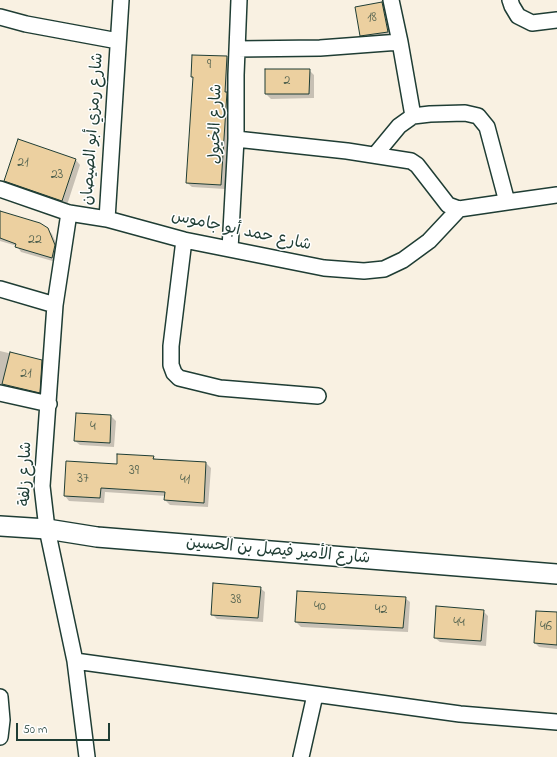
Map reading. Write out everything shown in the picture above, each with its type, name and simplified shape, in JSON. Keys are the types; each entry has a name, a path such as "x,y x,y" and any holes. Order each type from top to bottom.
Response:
{"street":[{"name":"شارع رمزي أبو الصيصان","path":"107,219 121,0"},
{"name":"شارع الخيول","path":"230,248 236,139 239,0"},
{"path":"391,0 413,116"},
{"path":"510,0 518,16 532,23 557,20"},
{"name":"شارع رمزي أبو الصيصان","path":"0,17 26,24 118,41"},
{"path":"237,49 320,48 400,42"},
{"path":"375,155 399,126 413,116 465,113 478,116 487,127 506,202"},
{"path":"236,139 375,155 411,161 417,165 442,199 448,205 459,209 557,195"},
{"name":"شارع حمد أبو جاموس","path":"0,189 69,213 107,219 184,240 324,268 364,271 384,268 403,260 429,241 459,209"},
{"name":"شارع زلفة","path":"69,213 55,305 42,486 47,529 75,660 88,757"},
{"path":"184,240 170,356 174,373 178,378 220,388 318,396"},
{"path":"0,289 55,305"},
{"path":"0,393 49,404"},
{"name":"شارع الأمير فيصل بن الحسين","path":"0,526 47,529 97,537 557,574"},
{"path":"75,660 315,695 460,714 557,722"},
{"path":"301,757 315,695"},
{"path":"0,697 2,720 0,737"}],"building":[{"path":"382,2 388,32 360,36 355,7"},
{"path":"192,55 227,56 225,92 227,92 221,185 186,183 193,77 191,77"},
{"path":"265,69 310,69 309,94 265,94"},
{"path":"18,139 76,159 62,201 4,181"},
{"path":"0,211 40,223 48,228 55,245 52,258 15,247 16,244 0,238"},
{"path":"10,352 42,360 40,393 2,384"},
{"path":"76,413 111,415 110,443 74,441"},
{"path":"117,454 154,456 153,459 206,462 204,503 164,500 165,492 101,488 100,498 64,496 66,461 117,464"},
{"path":"213,583 261,587 258,618 211,615"},
{"path":"297,591 406,597 403,628 295,622"},
{"path":"436,606 484,610 481,641 434,638"},
{"path":"536,611 557,612 557,645 534,643"}]}
